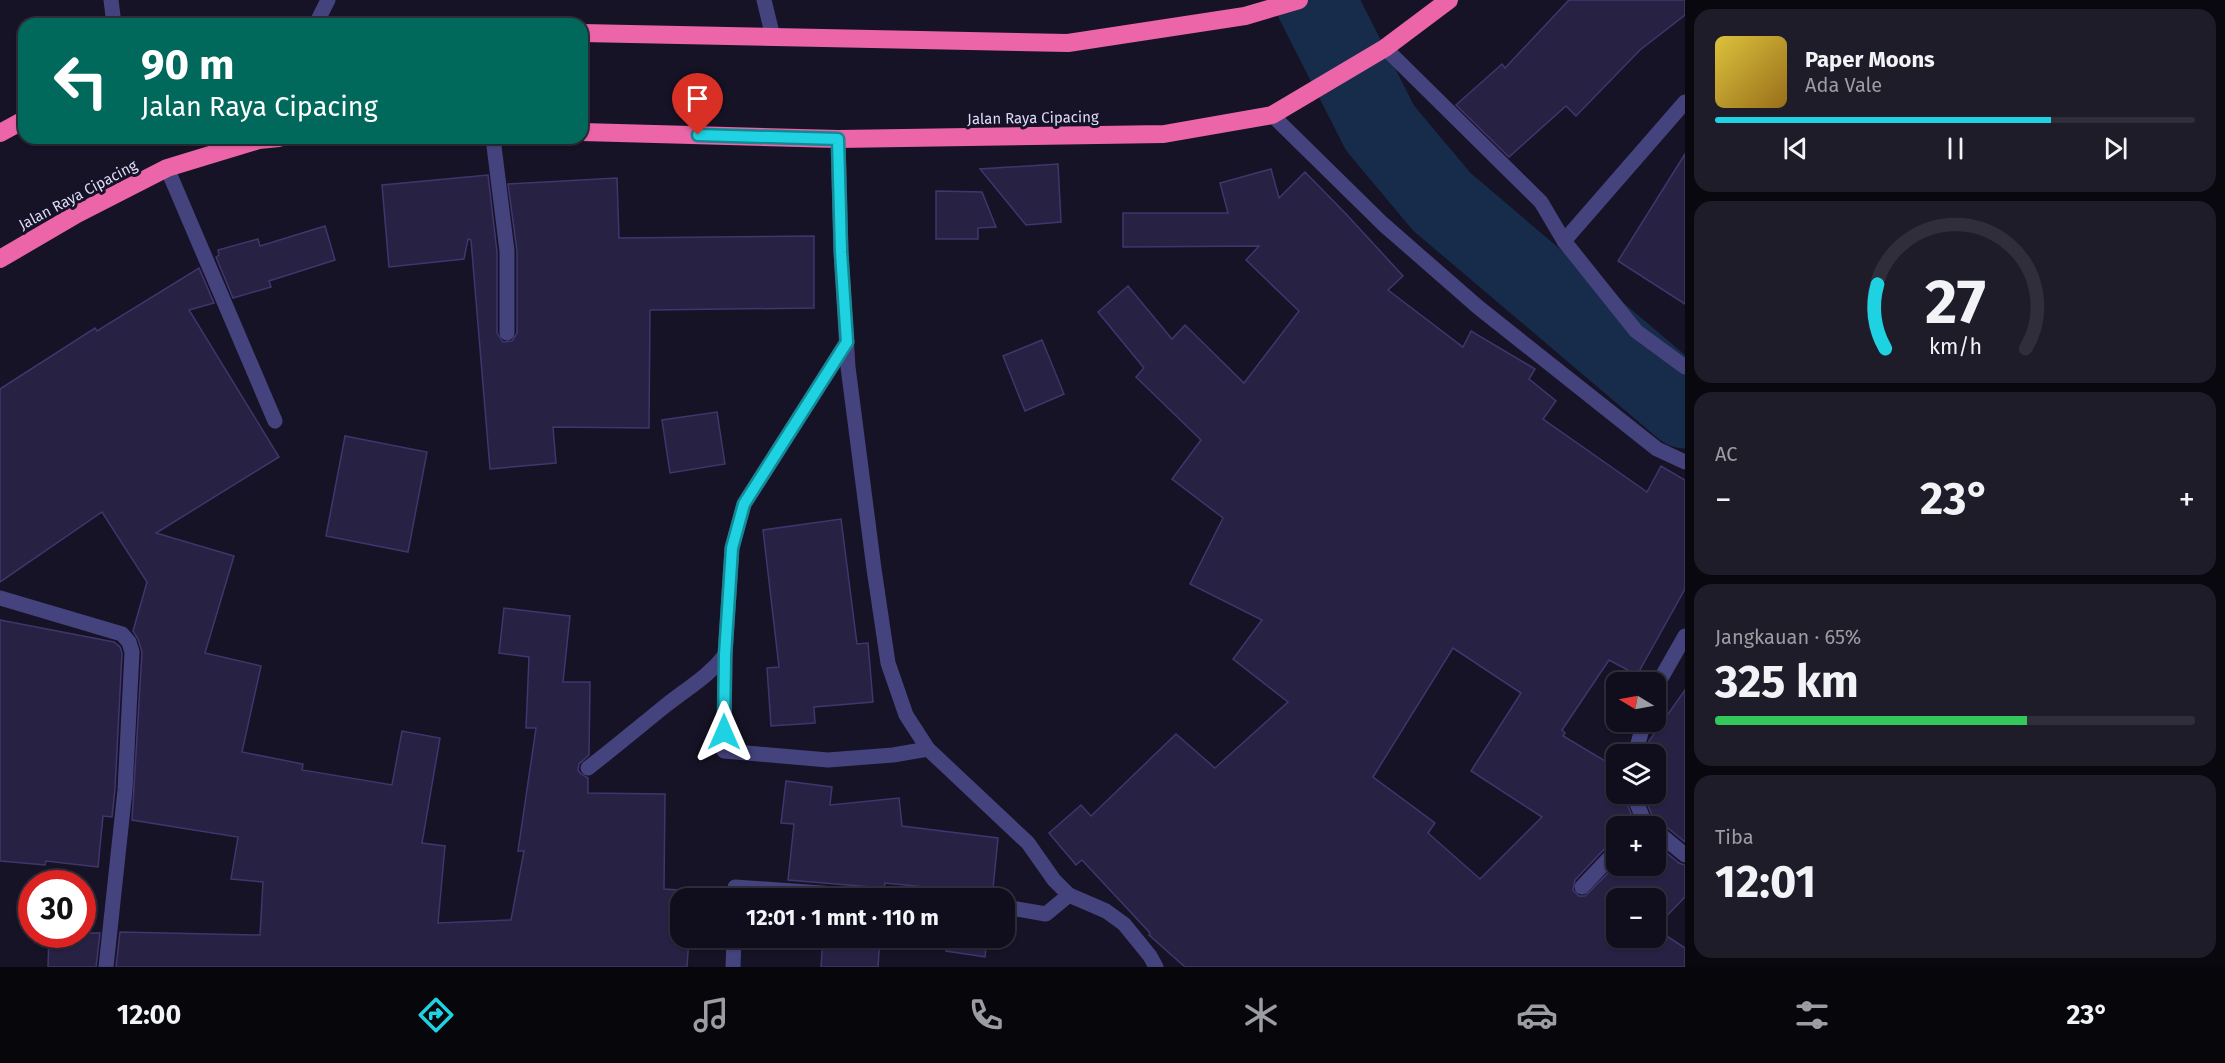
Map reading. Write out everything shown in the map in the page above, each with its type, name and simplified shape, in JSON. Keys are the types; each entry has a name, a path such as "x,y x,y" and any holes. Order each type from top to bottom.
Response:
{"highway":[{"path":"588,33 1068,44 1245,16 1299,0"},
{"name":"Jalan Raya Cipacing","path":"588,132 838,139 1164,134 1277,112 1385,48 1449,0"},
{"path":"0,133 18,123"},
{"name":"Jalan Raya Cipacing","path":"0,259 77,214 166,168 246,144"}],"street":[{"path":"111,0 113,18"},
{"path":"319,18 328,0"},
{"path":"764,0 773,37"},
{"path":"1385,48 1541,202 1564,241 1636,331 1685,368"},
{"path":"1564,241 1685,102"},
{"path":"1277,112 1383,224 1478,307 1658,448 1685,462"},
{"path":"838,139 841,252 847,342 874,569 888,663 906,715 928,748 1028,843 1054,880 1069,895 1106,911 1124,924 1156,967"},
{"path":"494,144 507,251 507,333"},
{"path":"166,168 274,421"},
{"path":"847,342 744,504 732,548 725,655 724,751 828,760 893,755 928,748"},
{"path":"0,598 122,634 129,642 132,652 125,790 106,967"},
{"path":"1665,672 1685,636"},
{"path":"588,768 692,687 715,668 725,655"},
{"path":"1666,840 1685,855"},
{"path":"1582,887 1606,862"},
{"path":"735,888 735,886 761,888"},
{"path":"1015,909 1046,914 1069,895"},
{"path":"733,967 734,948"}],"building":[{"path":"1569,0 1685,0 1685,15 1640,50 1576,116 1566,106 1509,157 1456,105 1502,64 1505,68"},
{"path":"1685,154 1685,304 1618,261"},
{"path":"1058,164 1061,222 1026,225 980,169"},
{"path":"1271,169 1279,198 1305,172 1403,276 1388,290 1463,347 1471,331 1535,369 1529,379 1556,401 1543,419 1647,492 1661,466 1685,480 1685,589 1639,672 1631,672 1609,660 1562,730 1565,733 1563,736 1606,761 1606,804 1627,804 1632,816 1606,816 1606,847 1575,880 1573,890 1579,896 1585,896 1606,875 1666,876 1666,852 1685,865 1685,897 1666,917 1666,888 1606,888 1606,948 1666,948 1666,936 1685,948 1685,967 1185,967 1149,935 1150,933 1082,860 1076,865 1049,833 1081,805 1091,816 1176,734 1215,768 1288,702 1233,659 1262,620 1190,584 1223,518 1172,479 1201,440 1136,377 1144,368 1098,312 1128,286 1172,339 1185,325 1244,383 1299,311 1246,260 1259,246 1123,247 1123,213 1228,213 1220,183","holes":["1453,648 1521,693 1471,771 1542,817 1480,879 1428,833 1435,823 1373,777"]},
{"path":"488,175 497,252 497,333 503,342 512,341 517,333 517,251 508,184 617,178 619,238 814,236 814,308 650,310 649,428 553,427 556,463 490,469 471,240 468,239 464,259 389,267 382,185"},
{"path":"936,191 982,192 996,227 978,228 978,239 936,239"},
{"path":"325,226 335,260 269,281 271,287 233,298 216,257 219,255 218,250 258,239 260,246"},
{"path":"199,268 214,303 189,310 279,457 156,533 234,556 205,653 261,666 242,752 303,764 302,770 392,785 402,731 440,738 422,843 445,846 438,923 511,920 524,851 518,851 536,728 526,728 529,657 499,653 504,608 570,616 563,682 590,682 589,755 579,764 578,770 588,778 588,793 665,794 664,889 670,889 670,948 688,948 687,967 116,967 120,932 260,935 263,882 231,879 238,837 132,820 142,652 133,631 147,582 102,512 0,582 0,389 95,328 97,331"},
{"path":"1042,340 1064,394 1025,411 1003,356"},
{"path":"717,412 725,464 670,473 662,420"},
{"path":"345,436 427,452 408,552 326,536"},
{"path":"841,519 857,644 868,643 873,702 814,707 815,723 771,726 767,668 779,667 763,530"},
{"path":"0,620 114,642 120,647 122,653 115,789 112,817 103,816 98,867 46,861 45,865 0,861"},
{"path":"1685,690 1685,842 1666,826 1666,816 1653,816 1647,804 1666,804 1666,744 1648,744 1655,732 1666,732 1666,717"},
{"path":"786,781 832,787 830,805 899,798 902,826 998,838 993,888 936,888 885,883 884,888 788,880 794,824 781,823"},
{"path":"96,933 100,933 96,967 48,967 49,948 96,948"},
{"path":"822,948 879,948 878,967 821,967"},
{"path":"946,948 986,948 985,957 946,951"}],"waterway":[{"path":"1315,0 1380,128 1442,202 1685,408"}],"route":[{"path":"698,135 838,139 841,252 847,342 744,504 732,548 725,655 724,732"}]}
